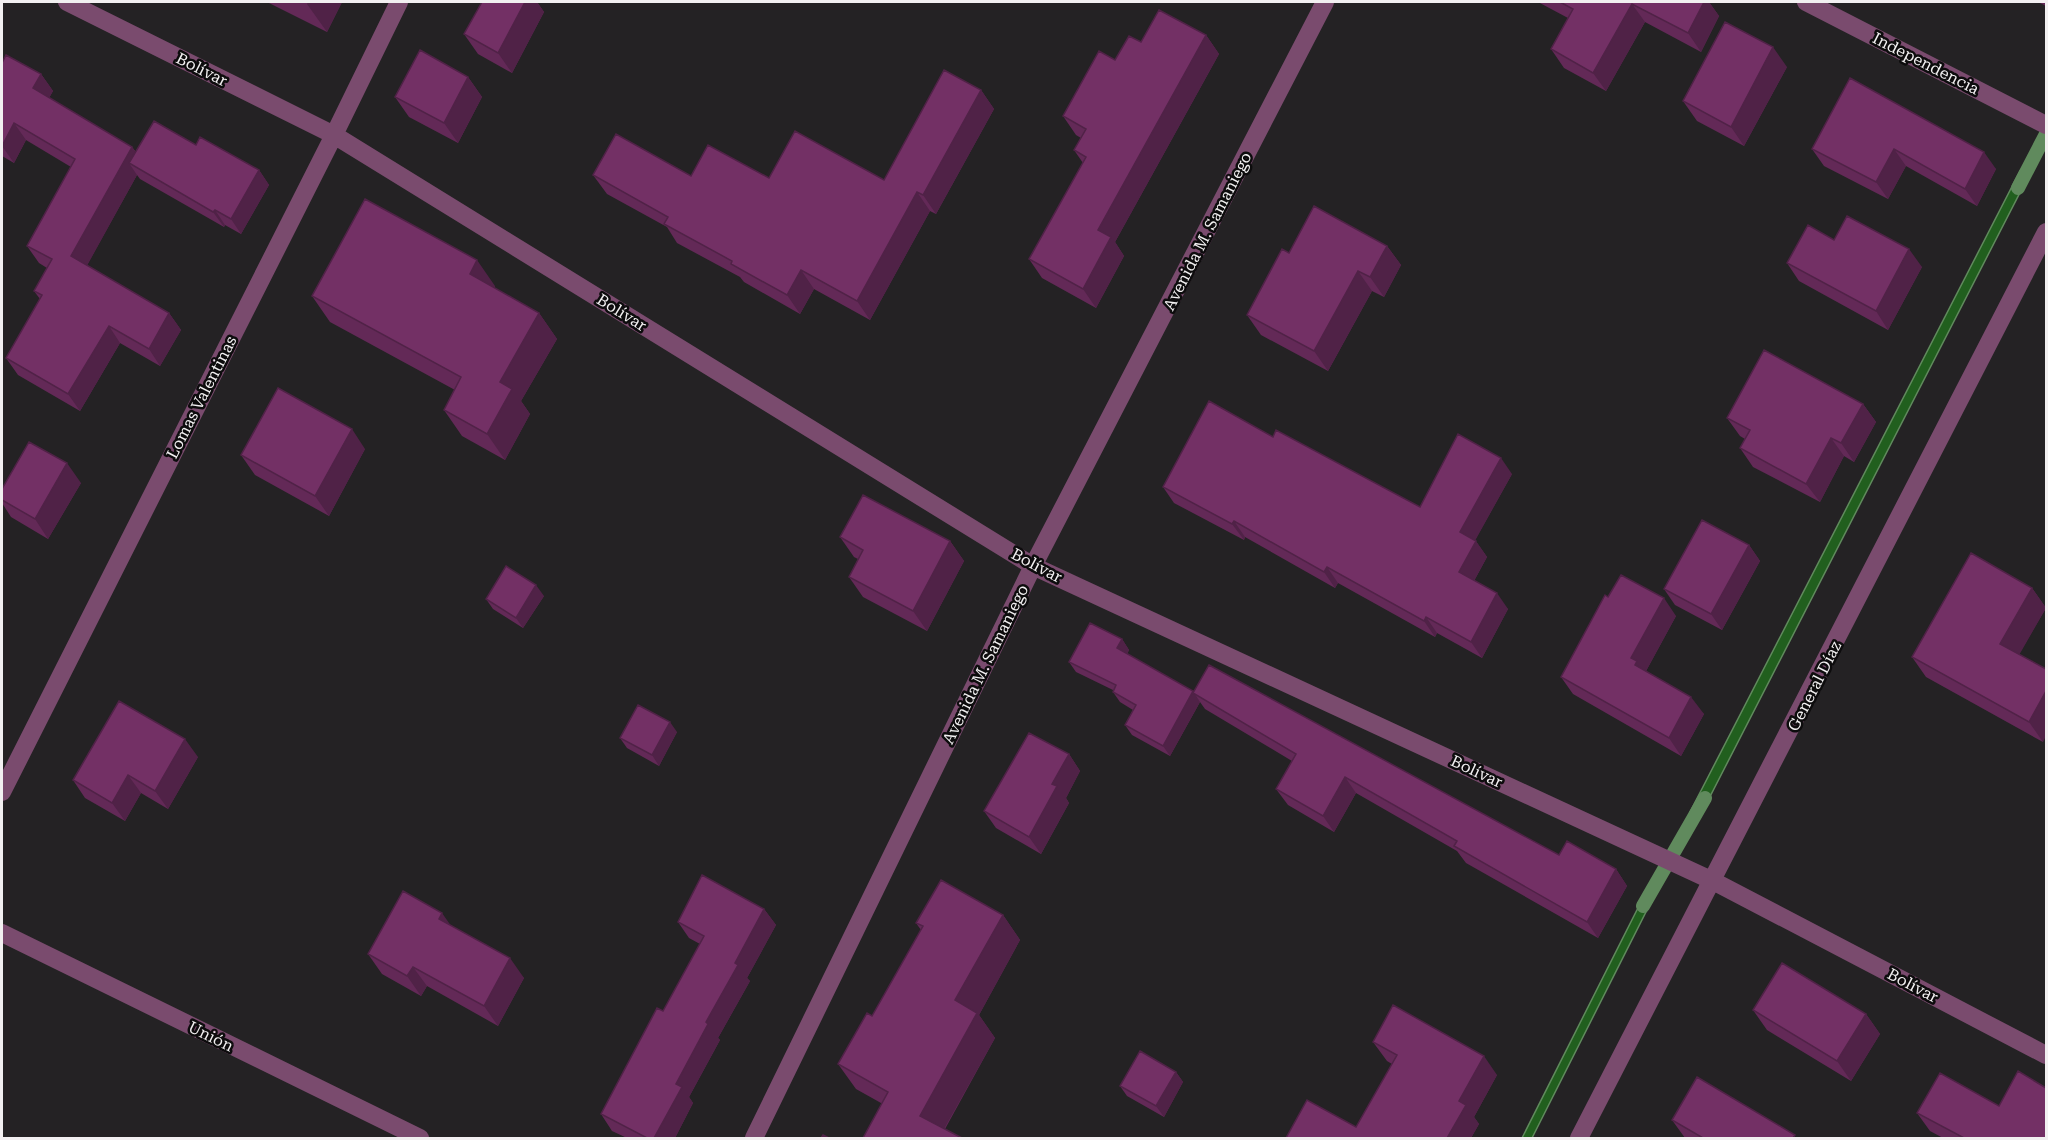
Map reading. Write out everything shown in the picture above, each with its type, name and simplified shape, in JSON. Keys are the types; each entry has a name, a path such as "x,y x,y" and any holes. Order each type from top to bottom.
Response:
{"street":[{"name":"Bolívar","path":"67,2 334,135 1033,566 1678,864 2046,1055"},
{"name":"Lomas Valentinas","path":"2,792 399,2"},
{"name":"Avenida M. Samaniego","path":"754,1138 1033,566 1326,2"},
{"name":"Independencia","path":"1806,2 2043,123"},
{"name":"General Díaz","path":"1579,1138 2046,232"},
{"name":"Unión","path":"2,933 420,1138"}],"shaded area":[{"path":"2020,171 2029,175 1700,816 1690,812"},
{"path":"1647,890 1655,894 1532,1138 1522,1138"}],"building":[{"path":"482,2 525,2 498,53 464,34"},
{"path":"1560,2 1704,2 1688,33 1632,4 1593,73 1551,49 1573,9"},
{"path":"1159,10 1206,35 1098,230 1111,237 1083,289 1029,259 1086,157 1074,150 1086,129 1063,116 1099,51 1115,60 1129,36 1141,42"},
{"path":"1725,22 1773,47 1731,127 1683,101"},
{"path":"420,50 468,77 444,123 395,97"},
{"path":"6,55 41,74 33,88 132,147 71,256 169,313 149,349 109,326 68,394 6,358 42,295 34,291 52,259 27,246 75,159 14,123 2,146 2,63"},
{"path":"944,70 981,90 923,195 917,192 857,301 801,270 787,295 731,264 732,261 664,224 668,217 593,175 616,134 691,176 708,145 769,178 795,131 884,180"},
{"path":"1850,78 1984,152 1965,189 1894,149 1876,182 1812,149"},
{"path":"154,121 196,145 200,137 259,170 231,219 215,210 213,212 129,163"},
{"path":"365,199 477,260 470,274 539,313 500,382 512,389 487,434 444,410 461,377 312,296"},
{"path":"1314,206 1387,246 1370,277 1358,271 1314,351 1247,315 1282,249 1289,253"},
{"path":"1847,216 1909,249 1876,311 1787,263 1808,225 1834,240"},
{"path":"1764,350 1863,404 1841,443 1831,438 1806,484 1740,448 1750,430 1727,418"},
{"path":"278,388 352,429 315,496 241,455"},
{"path":"1209,401 1273,437 1276,430 1420,507 1458,434 1501,458 1460,532 1476,541 1459,572 1497,593 1471,642 1426,617 1424,621 1327,567 1324,572 1234,521 1232,524 1163,487"},
{"path":"29,442 67,463 35,519 2,500 2,489"},
{"path":"863,495 950,541 913,611 849,577 863,550 840,537"},
{"path":"1702,520 1749,545 1711,614 1664,589"},
{"path":"1971,553 2032,588 2000,644 2046,669 2046,691 2029,722 1912,657"},
{"path":"506,566 536,585 516,618 486,599"},
{"path":"1621,575 1664,598 1631,658 1637,661 1635,665 1691,697 1669,738 1561,677 1605,595 1608,597"},
{"path":"1090,623 1122,639 1117,648 1193,691 1163,746 1125,725 1136,705 1113,692 1116,685 1069,662"},
{"path":"1209,665 1559,855 1567,841 1616,869 1587,922 1454,846 1457,841 1345,777 1323,816 1276,789 1296,754 1193,693"},
{"path":"119,701 185,739 155,791 128,775 112,803 73,780"},
{"path":"638,705 670,722 652,755 620,738"},
{"path":"1029,733 1069,754 1052,784 1057,786 1029,837 984,811"},
{"path":"702,875 764,909 735,963 738,965 706,1022 708,1024 676,1084 682,1087 654,1138 647,1138 601,1114 657,1008 663,1011 704,936 678,922"},
{"path":"941,880 1003,915 955,1000 977,1013 920,1116 962,1138 863,1138 888,1092 838,1064 867,1013 872,1016 923,926 916,923"},
{"path":"403,891 442,913 439,919 510,958 484,1006 413,967 407,976 368,954"},
{"path":"1782,963 1866,1014 1837,1061 1753,1010"},
{"path":"1393,1005 1484,1056 1459,1101 1466,1105 1447,1138 1286,1138 1307,1100 1356,1127 1397,1055 1373,1042"},
{"path":"1140,1051 1176,1072 1156,1106 1120,1086"},
{"path":"2018,1071 2046,1088 2046,1138 1964,1138 1917,1113 1940,1073 1999,1106"},
{"path":"1697,1077 1795,1135 1793,1138 1703,1138 1672,1120"}],"waterway":[{"path":"2018,188 2046,134"},
{"path":"1643,906 1705,798"}]}
